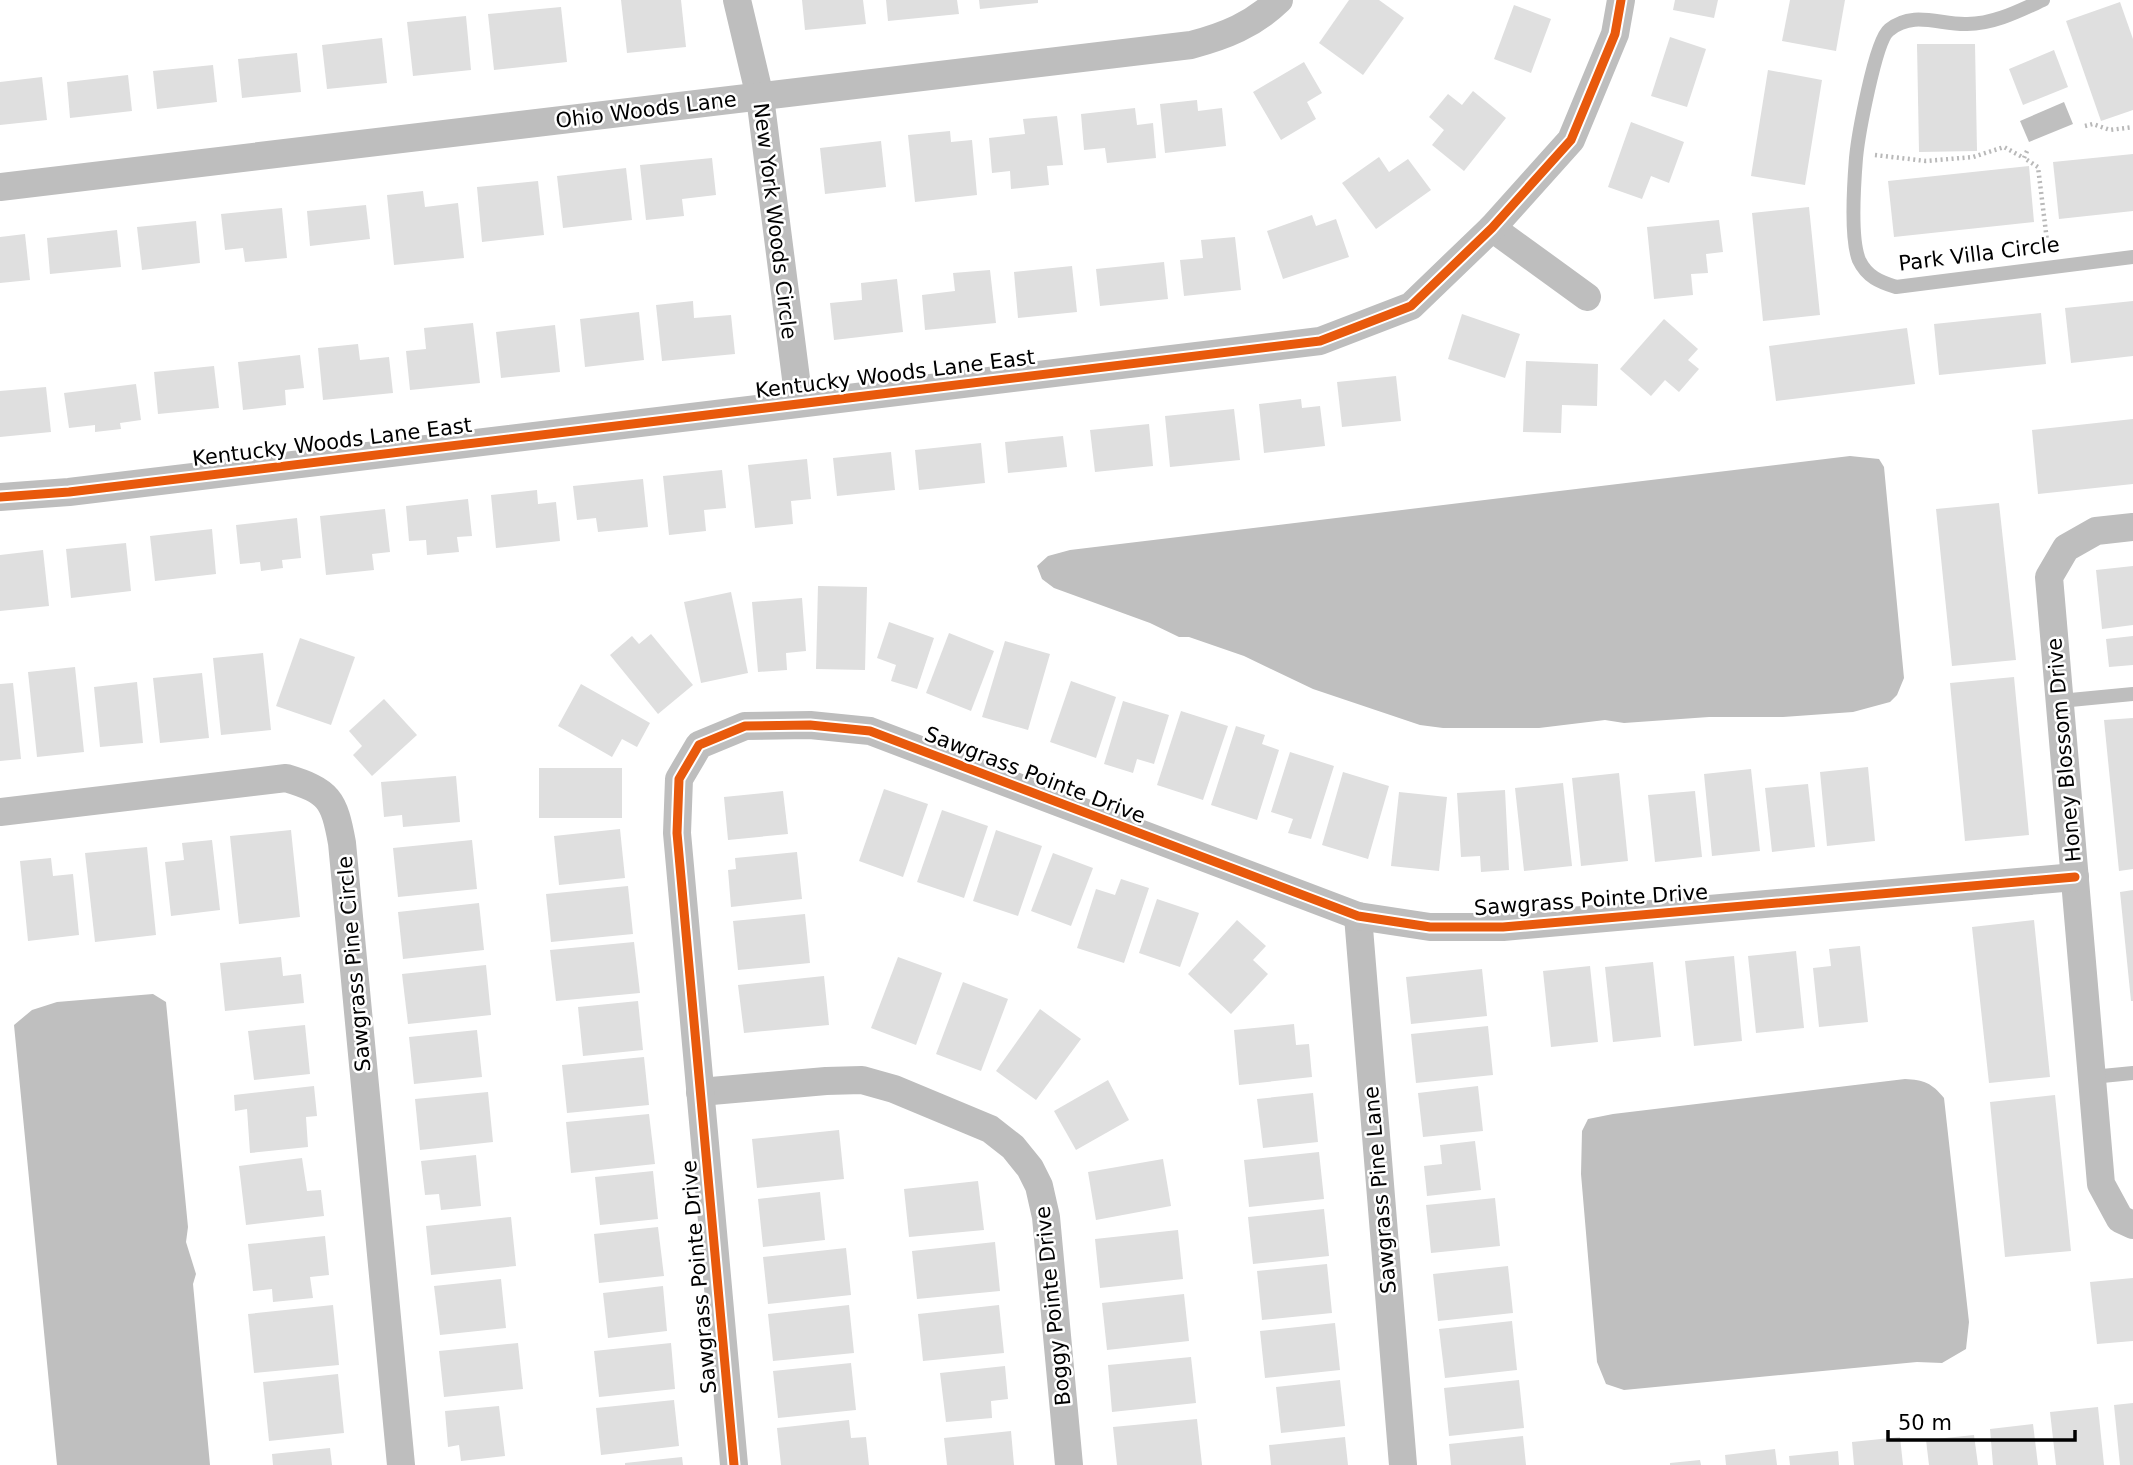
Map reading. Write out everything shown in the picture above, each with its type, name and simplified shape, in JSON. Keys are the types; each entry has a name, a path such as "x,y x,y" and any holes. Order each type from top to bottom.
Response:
{"street":[{"name":"New York Woods Circle","path":"737,0 760,97 799,402"},
{"name":"Ohio Woods Lane","path":"0,187 1191,45 1226,36 1252,23 1279,0"},
{"name":"Kentucky Woods Lane East","path":"0,497 69,492 1320,341 1412,306 1492,228 1571,140 1615,34 1621,0"},
{"path":"1492,228 1587,297"},
{"name":"Honey Blossom Drive","path":"2133,527 2096,531 2066,548 2049,578 2101,1184 2120,1219 2133,1225"},
{"name":"Sawgrass Pointe Drive","path":"734,1465 677,833 679,779 699,745 745,726 810,726 870,731 1357,916 1430,927 1503,927 2075,877"},
{"name":"Sawgrass Pine Circle","path":"0,813 286,778 323,793 332,805 342,843 401,1465"},
{"name":"Sawgrass Pine Lane","path":"1357,916 1403,1465"},
{"name":"Boggy Pointe Drive","path":"700,1093 862,1080 894,1089 990,1129 1013,1147 1030,1168 1039,1186 1046,1217 1069,1465"}],"lane":[{"name":"Park Villa Circle","path":"2043,0 1993,20 1966,24 1916,19 1900,23 1887,31 1876,54 1857,153 1854,205 1859,258 1868,274 1880,282 1896,287 2133,257"},
{"path":"2060,702 2133,694"},
{"path":"2092,1077 2133,1073"}],"path":[{"path":"2085,126 2093,124 2110,130 2133,127"},
{"path":"1857,153 1926,161 1973,157 2004,148 2024,158 2038,167 2050,267"},
{"path":"2024,158 2027,151"}],"shaded area":[{"path":"2064,102 2073,124 2029,142 2020,121"},
{"path":"1850,456 1879,459 1884,467 1904,678 1897,695 1890,702 1853,712 1624,723 1605,720 1539,728 1443,728 1420,725 1313,689 1244,656 1189,637 1179,637 1150,623 1054,588 1042,579 1037,566 1048,556 1070,550"},
{"path":"153,994 166,1002 188,1227 186,1242 196,1274 193,1284 210,1465 57,1465 14,1025 32,1010 57,1002"},
{"path":"1905,1079 1927,1083 1944,1098 1969,1322 1966,1349 1942,1363 1917,1362 1624,1390 1606,1384 1597,1362 1581,1174 1582,1131 1588,1119"}],"building":[{"path":"621,0 681,0 686,47 627,53"},
{"path":"802,0 863,0 866,24 805,30"},
{"path":"886,0 957,0 959,14 888,21"},
{"path":"979,0 1038,0 1038,3 980,9"},
{"path":"1349,0 1379,0 1404,18 1363,75 1319,43"},
{"path":"1675,0 1718,0 1714,18 1673,10"},
{"path":"1790,0 1845,0 1836,51 1782,41"},
{"path":"2120,2 2133,39 2133,110 2101,121 2066,21"},
{"path":"1514,5 1551,19 1531,73 1494,59"},
{"path":"561,7 567,62 494,70 488,14"},
{"path":"466,16 471,70 413,76 407,22"},
{"path":"1670,37 1706,49 1687,107 1651,96"},
{"path":"382,38 387,83 327,89 322,45"},
{"path":"1917,44 1975,44 1977,151 1919,152"},
{"path":"2054,50 2068,87 2023,105 2009,69"},
{"path":"297,53 301,92 242,98 238,59"},
{"path":"1304,62 1322,93 1307,102 1316,119 1281,140 1253,92"},
{"path":"213,65 217,102 157,109 153,71"},
{"path":"1768,70 1822,80 1805,185 1751,176"},
{"path":"128,75 132,111 70,118 67,82"},
{"path":"42,77 47,120 0,125 0,82"},
{"path":"1473,91 1506,118 1464,171 1432,145 1444,130 1429,117 1448,94 1462,105"},
{"path":"1197,100 1198,111 1222,108 1226,146 1165,153 1160,104"},
{"path":"1135,108 1137,125 1153,123 1156,158 1107,163 1105,148 1084,150 1081,114"},
{"path":"1057,116 1063,165 1047,166 1049,185 1011,189 1010,171 992,173 989,138 1025,134 1023,119"},
{"path":"1631,122 1684,142 1669,183 1651,176 1642,199 1608,187"},
{"path":"950,131 951,142 972,140 977,195 915,202 908,135"},
{"path":"881,141 886,187 825,194 820,148"},
{"path":"2133,154 2133,211 2059,219 2053,162"},
{"path":"1379,157 1389,172 1408,159 1431,190 1376,229 1342,183"},
{"path":"712,158 716,195 682,199 684,216 646,220 640,165"},
{"path":"2029,166 2034,222 1894,237 1888,181"},
{"path":"626,168 632,220 563,228 557,176"},
{"path":"538,181 544,235 482,242 477,187"},
{"path":"423,191 425,207 458,203 464,258 394,265 387,195"},
{"path":"366,205 370,239 310,246 307,211"},
{"path":"1809,207 1820,315 1763,321 1752,213"},
{"path":"282,208 287,258 245,262 243,248 225,250 221,214"},
{"path":"1312,215 1316,226 1336,219 1349,257 1283,279 1267,231"},
{"path":"1719,220 1723,252 1706,254 1708,273 1691,274 1693,295 1654,299 1647,227"},
{"path":"196,221 200,263 142,270 137,227"},
{"path":"117,230 121,267 50,274 47,238"},
{"path":"25,234 30,280 0,283 0,237"},
{"path":"1235,237 1241,290 1184,296 1180,260 1203,258 1201,240"},
{"path":"1164,262 1168,299 1100,306 1096,269"},
{"path":"1072,266 1077,312 1018,318 1014,272"},
{"path":"990,270 996,323 925,330 922,295 955,291 953,273"},
{"path":"897,279 903,332 834,340 830,303 862,300 861,283"},
{"path":"693,301 694,318 731,315 735,354 662,361 656,305"},
{"path":"2133,301 2133,356 2071,363 2065,308"},
{"path":"639,312 644,360 585,367 580,319"},
{"path":"2041,313 2046,364 1939,375 1934,324"},
{"path":"1462,314 1520,334 1505,378 1448,359"},
{"path":"1664,319 1698,349 1688,360 1699,369 1679,392 1665,380 1651,396 1620,369"},
{"path":"473,323 480,383 410,390 406,351 426,349 424,328"},
{"path":"555,325 560,372 501,378 496,332"},
{"path":"1907,328 1915,384 1776,401 1769,346"},
{"path":"358,344 360,360 389,357 393,393 323,400 318,348"},
{"path":"300,355 304,388 285,390 286,405 243,410 238,362"},
{"path":"1526,361 1598,364 1597,406 1562,405 1561,433 1523,432"},
{"path":"214,366 219,408 158,414 154,372"},
{"path":"1396,376 1401,421 1342,427 1337,382"},
{"path":"136,384 141,420 120,423 121,429 95,432 95,425 69,428 64,393"},
{"path":"46,387 51,432 0,437 0,391"},
{"path":"1301,399 1302,408 1320,406 1325,446 1264,453 1259,404"},
{"path":"1234,409 1240,460 1170,467 1165,416"},
{"path":"2133,419 2133,484 2038,494 2032,430"},
{"path":"1149,424 1153,466 1095,472 1090,430"},
{"path":"1063,436 1067,467 1008,473 1005,442"},
{"path":"981,443 985,483 919,490 915,450"},
{"path":"891,452 895,490 837,496 833,458"},
{"path":"807,459 811,499 791,501 793,524 755,528 748,465"},
{"path":"722,470 726,508 704,510 706,531 669,535 663,476"},
{"path":"643,479 648,527 598,532 596,518 577,520 573,486"},
{"path":"537,490 538,504 556,502 560,541 496,548 491,495"},
{"path":"468,499 472,536 457,537 459,552 427,555 426,540 409,541 406,506"},
{"path":"1999,503 2016,660 1952,666 1936,509"},
{"path":"385,509 390,552 372,554 374,570 326,575 320,516"},
{"path":"297,518 301,558 282,560 283,568 261,571 260,562 240,564 236,525"},
{"path":"212,529 216,574 155,581 150,536"},
{"path":"126,543 131,591 71,598 66,549"},
{"path":"43,550 49,606 0,611 0,555"},
{"path":"2133,566 2133,625 2102,629 2096,570"},
{"path":"818,586 867,587 865,670 816,669"},
{"path":"731,592 748,673 701,683 684,602"},
{"path":"802,598 806,651 786,653 787,670 758,672 752,602"},
{"path":"889,622 934,638 917,689 891,681 896,665 877,658"},
{"path":"949,633 994,651 971,711 926,693"},
{"path":"651,634 693,685 658,714 610,655 632,636 639,644"},
{"path":"2133,636 2133,665 2109,667 2106,639"},
{"path":"300,638 355,657 331,725 276,706"},
{"path":"1005,641 1050,654 1028,730 982,717"},
{"path":"263,653 271,730 221,735 213,658"},
{"path":"75,667 84,752 37,757 28,672"},
{"path":"202,673 209,738 160,743 153,678"},
{"path":"2014,677 2029,835 1965,841 1950,683"},
{"path":"1071,681 1116,697 1096,758 1050,742"},
{"path":"137,682 143,743 100,747 94,687"},
{"path":"13,683 21,759 0,761 0,684"},
{"path":"581,684 650,723 637,747 622,739 612,757 558,726"},
{"path":"384,699 417,735 372,776 353,755 362,746 349,731"},
{"path":"1123,701 1169,715 1154,764 1137,759 1133,773 1104,764"},
{"path":"1181,711 1228,726 1203,800 1157,785"},
{"path":"2133,718 2133,869 2119,871 2104,720"},
{"path":"1236,726 1265,735 1262,744 1279,750 1257,820 1211,805"},
{"path":"1290,752 1334,766 1311,839 1288,833 1293,819 1271,812"},
{"path":"1868,767 1875,841 1827,846 1820,772"},
{"path":"539,768 622,768 622,818 539,818"},
{"path":"1751,769 1760,851 1712,856 1704,774"},
{"path":"1343,772 1389,786 1368,859 1322,845"},
{"path":"1619,773 1628,861 1581,866 1572,778"},
{"path":"456,776 460,822 403,827 402,815 384,817 381,782"},
{"path":"1563,783 1572,866 1524,871 1515,788"},
{"path":"1808,784 1815,847 1772,852 1765,788"},
{"path":"884,789 928,804 903,877 859,861"},
{"path":"1505,790 1509,870 1481,872 1480,856 1461,857 1457,793"},
{"path":"783,791 788,834 728,840 724,797"},
{"path":"1695,791 1702,857 1655,862 1648,795"},
{"path":"1399,792 1447,797 1439,871 1391,866"},
{"path":"942,810 988,826 964,898 917,882"},
{"path":"620,829 625,878 559,885 554,836"},
{"path":"291,830 300,917 239,924 230,836"},
{"path":"996,830 1042,846 1018,916 973,901"},
{"path":"212,840 220,910 171,916 165,862 184,860 182,843"},
{"path":"472,840 477,889 398,897 393,848"},
{"path":"147,847 156,935 95,942 85,853"},
{"path":"797,852 802,899 731,907 728,870 736,869 735,858"},
{"path":"1053,853 1093,868 1071,926 1031,911"},
{"path":"51,858 53,876 73,874 79,935 28,941 20,861"},
{"path":"1121,879 1149,888 1124,963 1077,948 1096,889 1115,895"},
{"path":"628,886 633,934 551,942 546,894"},
{"path":"2133,890 2133,1001 2131,1001 2120,892"},
{"path":"1157,899 1199,913 1180,967 1139,953"},
{"path":"479,903 484,950 403,959 398,912"},
{"path":"805,914 810,963 738,970 733,921"},
{"path":"1237,920 1266,946 1253,960 1268,974 1231,1014 1188,974"},
{"path":"2034,920 2050,1077 1989,1083 1972,927"},
{"path":"634,942 640,993 556,1001 550,950"},
{"path":"1860,946 1868,1022 1819,1027 1813,968 1831,966 1829,949"},
{"path":"1796,951 1804,1028 1756,1033 1748,956"},
{"path":"1734,956 1742,1041 1694,1046 1685,961"},
{"path":"281,957 283,976 301,974 304,1003 225,1011 220,963"},
{"path":"898,957 942,973 916,1045 871,1028"},
{"path":"1653,962 1661,1037 1613,1042 1605,967"},
{"path":"486,965 491,1015 408,1024 402,974"},
{"path":"1590,966 1598,1042 1551,1047 1543,971"},
{"path":"1482,969 1487,1016 1411,1024 1406,977"},
{"path":"824,976 829,1025 744,1033 738,985"},
{"path":"963,982 1008,999 981,1071 936,1054"},
{"path":"638,1001 643,1050 583,1056 578,1007"},
{"path":"1040,1009 1081,1039 1036,1100 996,1071"},
{"path":"1294,1024 1296,1045 1309,1044 1312,1077 1239,1085 1234,1030"},
{"path":"305,1025 310,1074 254,1080 248,1031"},
{"path":"1488,1026 1493,1075 1416,1083 1411,1034"},
{"path":"477,1030 482,1077 414,1084 409,1037"},
{"path":"644,1057 649,1105 567,1113 562,1065"},
{"path":"1108,1080 1129,1120 1076,1150 1054,1111"},
{"path":"314,1086 317,1116 306,1117 308,1147 250,1153 247,1109 235,1111 234,1095"},
{"path":"1478,1086 1483,1131 1423,1137 1418,1093"},
{"path":"488,1092 493,1142 420,1150 415,1099"},
{"path":"1313,1093 1318,1142 1263,1148 1257,1099"},
{"path":"2055,1095 2071,1251 2005,1257 1990,1102"},
{"path":"649,1114 655,1164 571,1173 566,1122"},
{"path":"839,1130 844,1179 757,1188 752,1139"},
{"path":"1475,1141 1481,1190 1427,1196 1424,1166 1442,1164 1440,1145"},
{"path":"1319,1152 1324,1199 1249,1207 1244,1160"},
{"path":"476,1155 481,1206 441,1210 439,1194 425,1195 421,1161"},
{"path":"302,1158 307,1191 321,1190 324,1216 246,1225 239,1166"},
{"path":"1163,1159 1171,1206 1096,1220 1088,1172"},
{"path":"653,1171 658,1219 600,1225 595,1177"},
{"path":"978,1181 984,1230 909,1237 904,1189"},
{"path":"820,1192 825,1240 763,1247 758,1199"},
{"path":"1495,1198 1500,1246 1431,1253 1426,1205"},
{"path":"1324,1209 1329,1256 1253,1264 1248,1217"},
{"path":"511,1217 516,1266 431,1275 426,1226"},
{"path":"658,1227 664,1276 599,1283 594,1234"},
{"path":"1178,1230 1183,1279 1100,1288 1095,1239"},
{"path":"325,1236 329,1275 310,1277 313,1298 273,1302 272,1289 253,1291 248,1244"},
{"path":"995,1242 1000,1291 917,1299 912,1251"},
{"path":"846,1248 851,1295 768,1304 763,1257"},
{"path":"1327,1264 1332,1313 1262,1320 1257,1271"},
{"path":"1508,1266 1513,1313 1438,1321 1433,1274"},
{"path":"2133,1278 2133,1341 2097,1344 2090,1282"},
{"path":"501,1279 506,1328 440,1335 434,1286"},
{"path":"663,1286 667,1331 608,1338 603,1293"},
{"path":"1184,1294 1189,1341 1107,1350 1102,1303"},
{"path":"333,1305 339,1365 254,1373 248,1314"},
{"path":"849,1305 854,1353 773,1361 768,1314"},
{"path":"999,1305 1004,1353 923,1361 918,1314"},
{"path":"1512,1321 1517,1370 1445,1378 1439,1329"},
{"path":"1335,1323 1340,1370 1265,1378 1260,1331"},
{"path":"518,1343 523,1389 444,1397 439,1351"},
{"path":"671,1343 675,1389 599,1397 594,1351"},
{"path":"1191,1357 1196,1403 1112,1412 1108,1365"},
{"path":"851,1363 856,1410 778,1418 773,1371"},
{"path":"1005,1366 1008,1399 991,1401 992,1418 946,1422 940,1373"},
{"path":"338,1374 344,1433 269,1441 263,1382"},
{"path":"1340,1380 1345,1426 1281,1433 1276,1387"},
{"path":"1519,1380 1524,1428 1449,1436 1444,1388"},
{"path":"674,1400 679,1446 601,1455 596,1408"},
{"path":"2133,1403 2133,1465 2120,1465 2114,1405"},
{"path":"499,1406 505,1456 461,1461 459,1445 448,1447 445,1411"},
{"path":"2098,1407 2104,1465 2056,1465 2050,1412"},
{"path":"1197,1419 1202,1465 1117,1465 1113,1427"},
{"path":"849,1420 851,1438 866,1437 869,1465 781,1465 777,1428"},
{"path":"2033,1424 2038,1465 1993,1465 1990,1429"},
{"path":"1011,1431 1014,1465 947,1465 944,1438"},
{"path":"1974,1435 1978,1465 1929,1465 1926,1440"},
{"path":"1523,1436 1526,1465 1451,1465 1449,1444"},
{"path":"1345,1437 1348,1465 1271,1465 1269,1445"},
{"path":"1900,1437 1903,1465 1854,1465 1852,1442"},
{"path":"330,1448 332,1465 273,1465 272,1454"},
{"path":"1775,1449 1777,1465 1726,1465 1725,1455"},
{"path":"1838,1451 1839,1465 1790,1465 1789,1456"},
{"path":"682,1457 683,1465 625,1465 625,1463"},
{"path":"1700,1460 1701,1465 1670,1465 1670,1463"}],"cycle path":[{"path":"0,497 69,492 1320,341 1411,306 1492,228 1571,140 1615,34 1621,0"},
{"path":"734,1465 677,833 679,779 699,745 745,726 810,725 870,731 1358,916 1430,927 1503,927 2075,877"}]}
